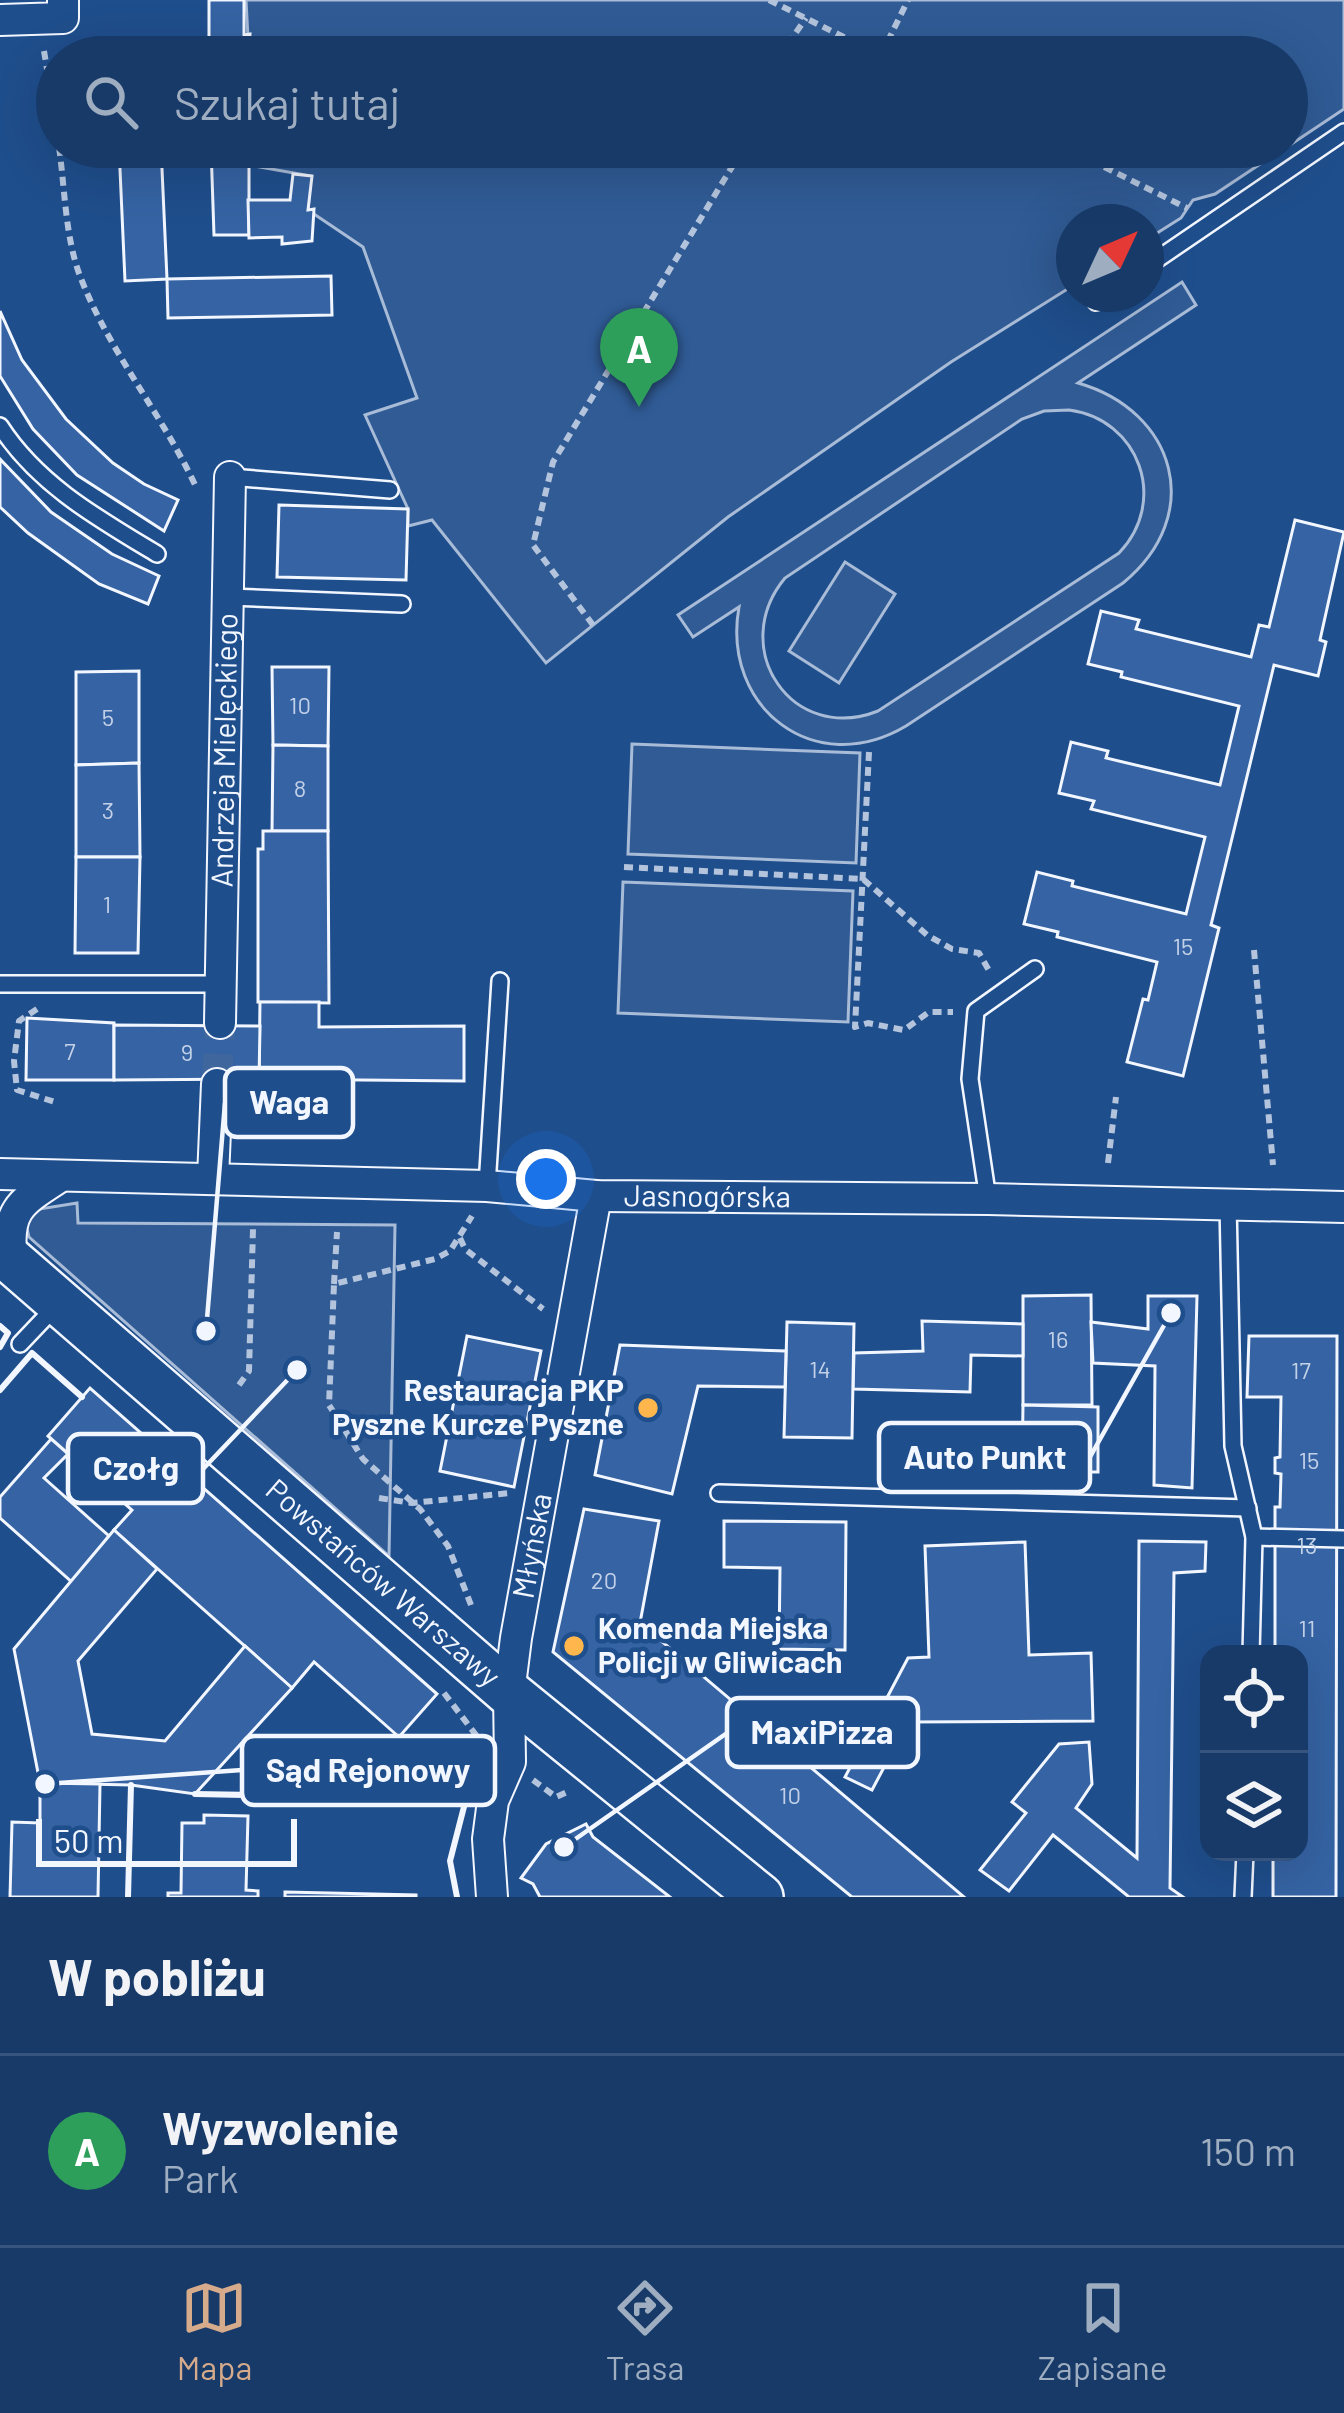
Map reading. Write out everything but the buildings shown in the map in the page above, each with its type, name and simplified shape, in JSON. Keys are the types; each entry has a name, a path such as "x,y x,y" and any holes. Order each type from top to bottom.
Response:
{"street":[{"path":"2,20 63,19 63,0"},
{"name":"Andrzeja Mielęckiego","path":"220,1023 230,477"},
{"path":"213,1178 217,1084"},
{"name":"Jasnogórska","path":"0,1174 487,1186 596,1196 1344,1207"},
{"name":"Powstańców Warszawy","path":"62,1176 26,1199 11,1218 6,1256 509,1693 760,1897"},
{"name":"Młyńska","path":"492,1897 488,1839 493,1801 510,1762 509,1693 596,1196"}],"lane":[{"path":"1308,157 1344,132"},
{"path":"1164,255 1291,168"},
{"path":"0,427 56,488 157,554"},
{"path":"230,477 390,490"},
{"path":"230,598 402,604"},
{"path":"988,1199 970,1079 976,1011 1035,969"},
{"path":"487,1186 500,981"},
{"path":"0,984 221,984"},
{"path":"1228,1203 1233,1446 1254,1537 1251,1645"},
{"path":"20,1344 59,1302"},
{"path":"719,1493 1248,1508"},
{"path":"1254,1537 1344,1539"},
{"path":"1244,1897 1245,1861"}],"path":[{"path":"769,0 842,36"},
{"path":"891,36 908,0"},
{"path":"794,36 806,18"},
{"path":"2,20 9,35 36,42"},
{"path":"61,168 70,241 80,277 132,378 182,457 204,506"},
{"path":"593,625 533,545 553,462 732,168"},
{"path":"1106,168 1187,208"},
{"path":"868,752 855,1027 868,1023 904,1030 928,1012 976,1011"},
{"path":"624,867 863,879 927,935 952,949 979,953 1002,992"},
{"path":"1254,950 1273,1165"},
{"path":"52,1008 38,1008 19,1021 14,1061 17,1090 58,1103"},
{"path":"1108,1163 1116,1097"},
{"path":"334,1284 450,1251 487,1186"},
{"path":"239,1385 249,1371 253,1228"},
{"path":"337,1232 329,1405 363,1459 412,1503 448,1546 472,1606"},
{"path":"460,1238 465,1250 550,1314"},
{"path":"379,1498 412,1503 519,1491"},
{"path":"442,1690 476,1736"}],"shaded area":[{"path":"246,0 1344,0 1344,109 1308,133 1308,36 248,36"},
{"path":"265,168 1254,168 1215,194 1193,200 1181,218 1164,229 1164,204 1056,204 1056,296 951,362 728,517 546,663 432,520 408,526 408,509 365,415 417,398 363,247 308,210 311,176"},
{"path":"1182,282 1196,305 1078,383 1111,397 1138,416 1157,441 1168,468 1171,497 1165,527 1149,556 1123,583 906,726 872,741 839,744 808,739 782,725 760,703 745,676 737,643 739,607 693,637 678,615 1137,312 1164,312 1164,294","holes":["1069,410 1113,429 1129,445 1144,487 1134,532 1119,553 878,711 847,718 819,714 795,702 778,684 766,660 763,633 769,605 785,578 1022,419 1044,411"]},
{"path":"845,562 895,594 839,683 789,651"},
{"path":"632,744 860,753 856,863 628,854"},
{"path":"623,882 853,891 848,1022 618,1013"},
{"path":"77,1203 78,1223 395,1225 389,1556 29,1237 26,1224 33,1210"}],"tunnel":[{"path":"217,1084 220,1023"}],"wall":[{"path":"0,1326 8,1333 0,1347"},
{"path":"0,1390 32,1353 82,1397"},
{"path":"128,1897 131,1785"},
{"path":"195,1794 466,1799 450,1861 457,1897"}],"place":[{"name":"Wyzwolenie","path":"639,407"},
{"name":"Auto Punkt","path":"1171,1313"},
{"name":"Waga","path":"206,1331"},
{"name":"Czołg","path":"297,1370"},
{"name":"Restauracja PKP Pyszne Kurcze Pyszne","path":"648,1408"},
{"name":"Komenda Miejska Policji w Gliwicach","path":"574,1646"},
{"name":"Sąd Rejonowy","path":"45,1784"},
{"name":"MaxiPizza","path":"564,1847"}]}
